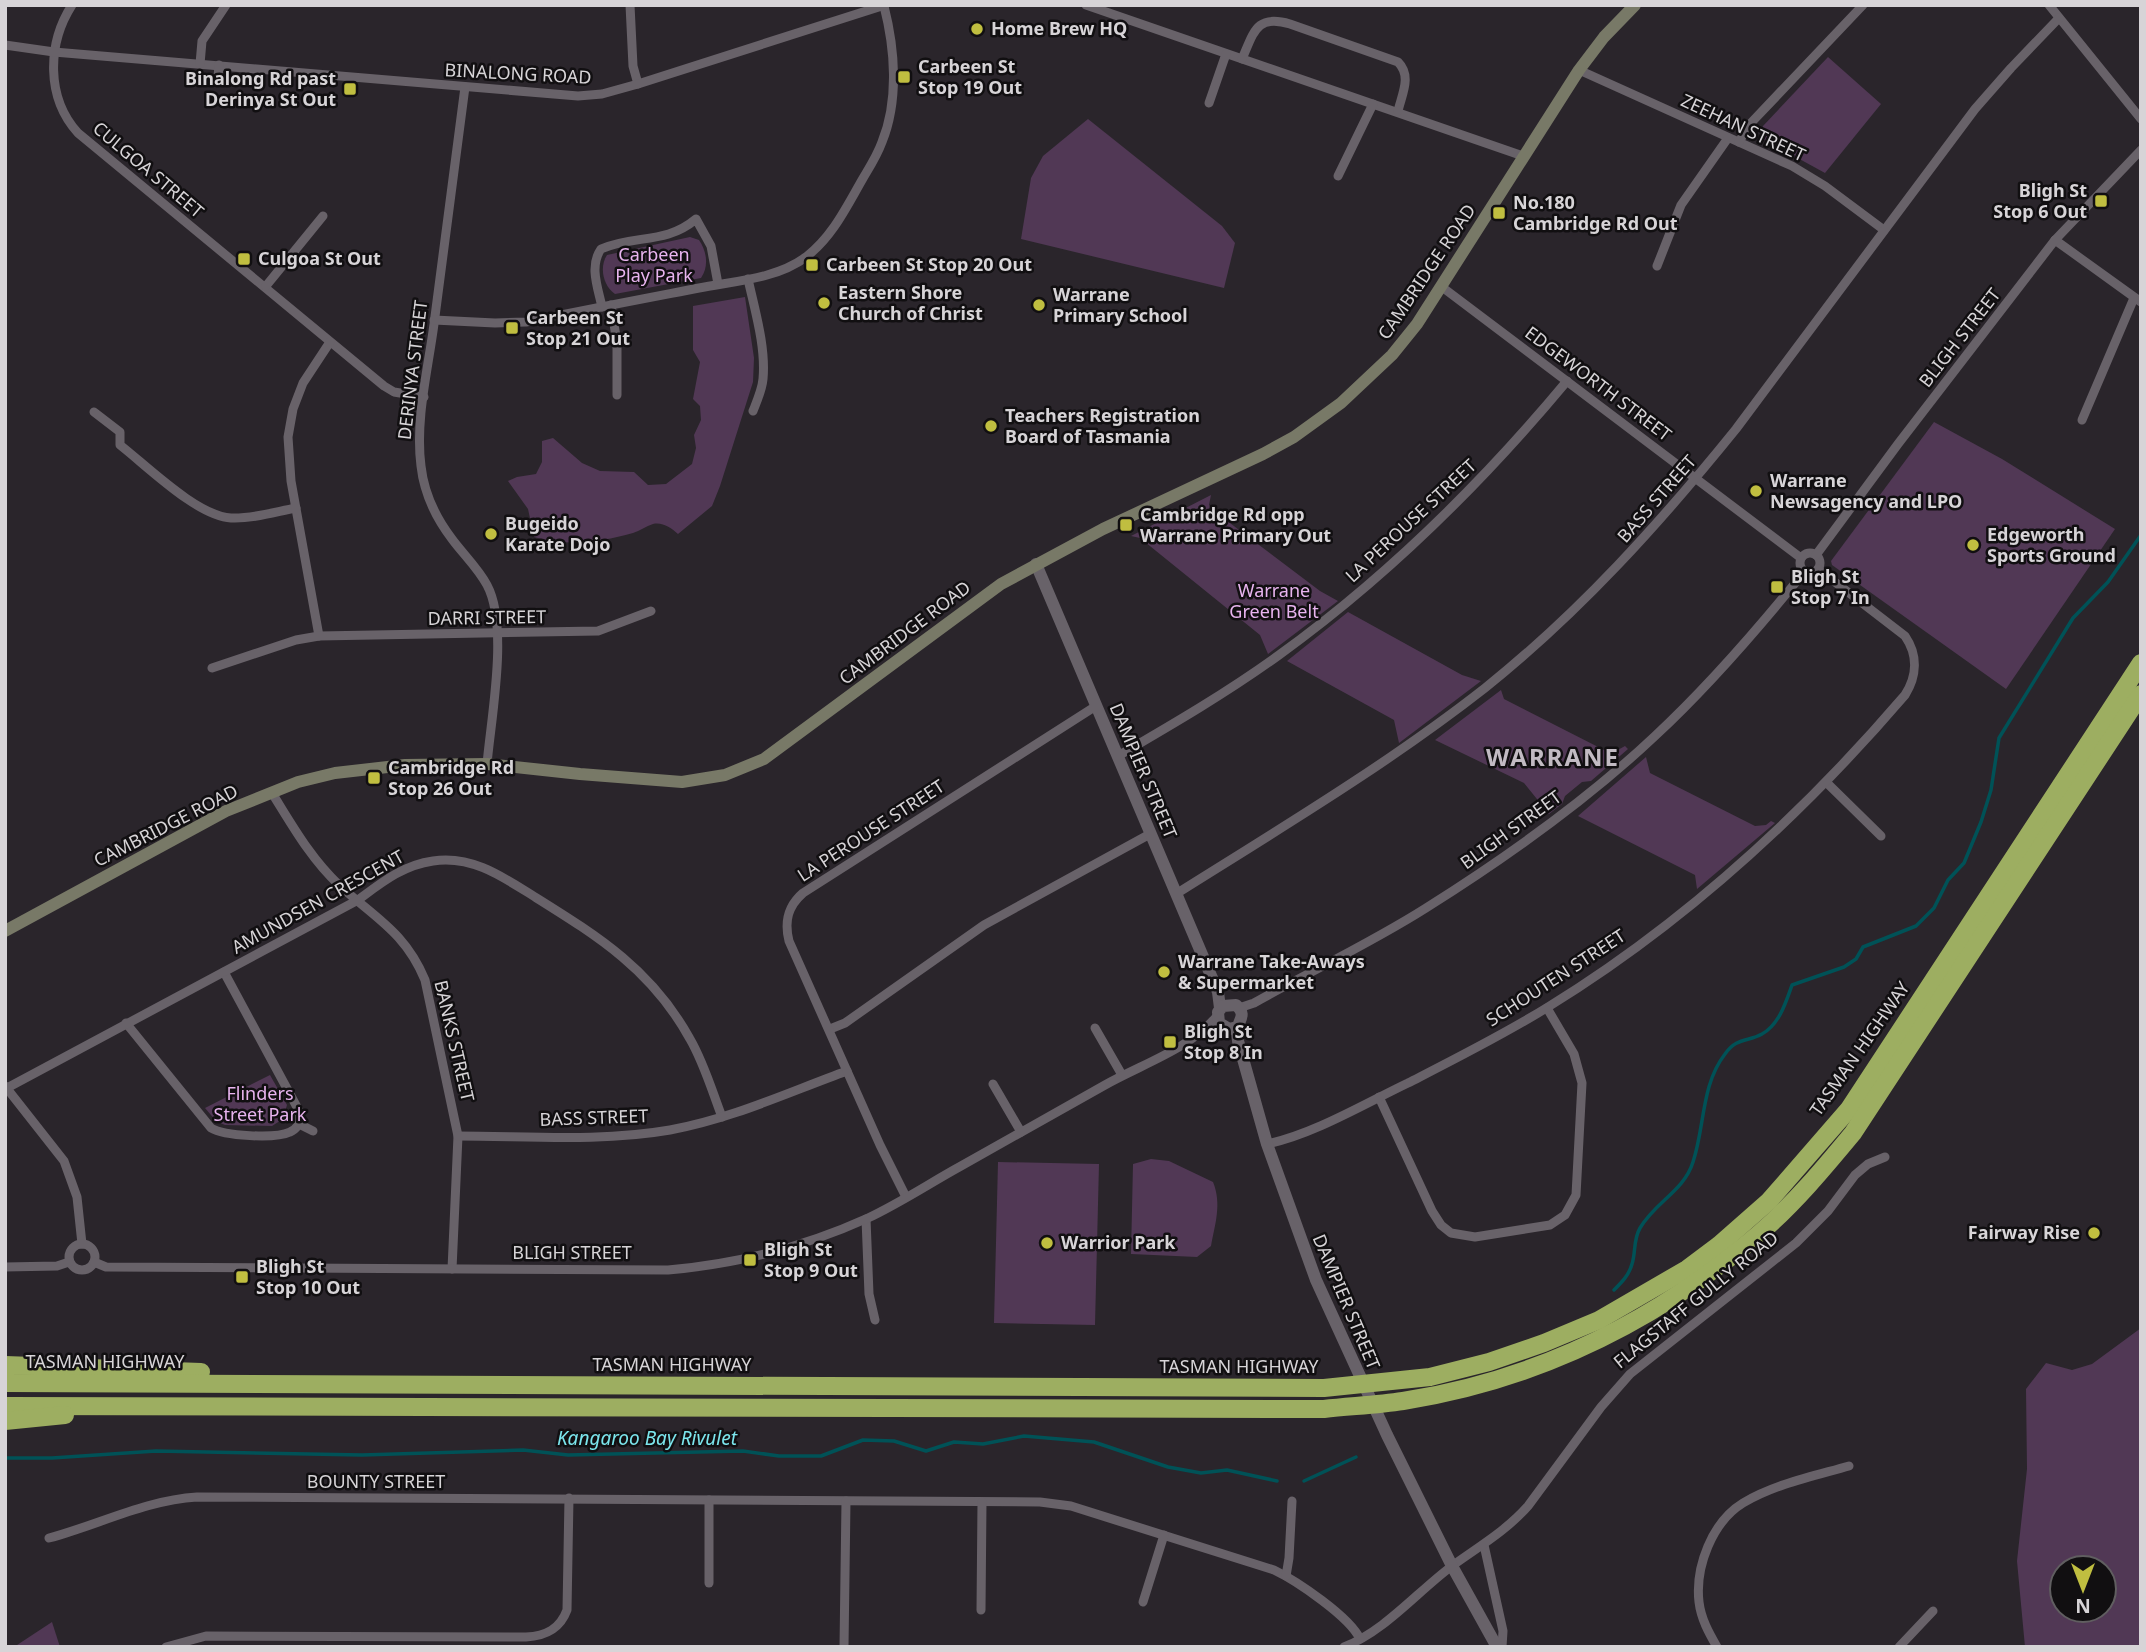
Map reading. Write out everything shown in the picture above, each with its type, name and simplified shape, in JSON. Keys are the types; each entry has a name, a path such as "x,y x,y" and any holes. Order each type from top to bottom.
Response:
{"highway":[{"name":"TASMAN HIGHWAY","path":"5,1383 1324,1388 1430,1377 1500,1358 1599,1320 1655,1289 1719,1245 1769,1201 1849,1109 2141,663"},
{"path":"5,1406 209,1404 1324,1409 1402,1401 1472,1386 1545,1363 1629,1325 1698,1282 1760,1232 1810,1184 1853,1133 2141,694"},
{"path":"5,1365 486,1385"},
{"path":"5,1421 209,1404"}],"main road":[{"name":"CAMBRIDGE ROAD","path":"5,931 226,811 298,782 371,767 441,763 486,764 682,782 725,775 781,749 979,599 1036,564 1294,437 1341,402 1392,355 1442,287 1579,69 1604,37 1635,5"}],"street":[{"path":"54,52 57,33 72,5"},
{"path":"200,64 202,41 226,5"},
{"path":"630,5 633,66 638,84"},
{"path":"435,320 510,323 748,279 787,268 806,257 823,242 841,217 877,154 889,124 893,89 892,54 885,5"},
{"name":"BINALONG ROAD","path":"5,46 578,96 602,94 638,84 885,5"},
{"path":"1086,5 1111,9 1226,54 1523,156"},
{"path":"1739,142 1749,125 1863,5"},
{"path":"2049,5 2141,119"},
{"name":"BASS STREET","path":"1176,894 1404,747 1485,688 1604,582 1697,478 1975,109 2059,18"},
{"path":"1242,59 1261,23 1272,20 1290,24 1398,62 1406,77 1398,111"},
{"name":"CULGOA STREET","path":"54,52 54,74 60,107 78,133 389,389 424,397"},
{"path":"1209,103 1226,54"},
{"path":"218,77 219,65"},
{"name":"ZEEHAN STREET","path":"1579,69 1792,166 1885,230"},
{"name":"DERINYA STREET","path":"465,87 424,397 420,450 426,489 439,520 487,585 494,606 497,634 486,764"},
{"path":"1338,176 1373,104"},
{"path":"1657,266 1681,205 1728,138"},
{"name":"BLIGH STREET","path":"1816,555 2055,240 2141,150"},
{"path":"266,286 323,216"},
{"path":"617,395 617,343 595,268 596,257 601,249 670,235 683,230 696,219 711,246 718,284"},
{"path":"2055,240 2138,300 2082,420"},
{"path":"748,279 760,334 764,376 753,411"},
{"name":"EDGEWORTH STREET","path":"1442,287 1801,558"},
{"path":"319,636 287,452 289,425 303,383 330,342"},
{"name":"LA PEROUSE STREET","path":"1118,756 1195,712 1279,655 1340,609 1404,554 1461,498 1567,381"},
{"path":"757,401 769,405"},
{"path":"93,412 120,432 120,445 195,504 212,514 243,518 296,508"},
{"path":"1808,554 1816,555 1819,560 1818,569 1813,572 1805,571 1801,567 1801,558 1808,554"},
{"name":"DAMPIER STREET","path":"1036,564 1230,1017 1267,1144 1306,1255 1347,1352 1452,1566"},
{"name":"SCHOUTEN STREET","path":"1267,1144 1289,1139 1379,1097 1460,1057 1547,1008 1624,956 1701,897 1827,783 1905,695 1915,671 1912,649 1905,636 1818,569"},
{"name":"BLIGH STREET","path":"94,1262 106,1267 668,1270 742,1260 787,1248 866,1219 1423,910 1507,856 1564,814 1632,757 1683,709 1744,644 1805,571"},
{"name":"DARRI STREET","path":"212,668 296,640 319,636 598,631 651,611"},
{"name":"LA PEROUSE STREET","path":"906,1197 788,935 787,918 796,899 1096,706"},
{"path":"1827,783 1881,836"},
{"name":"BANKS STREET","path":"272,793 309,850 341,886 394,930 406,945 425,980 458,1136 452,1269"},
{"path":"830,1030 845,1023 984,925 1150,834"},
{"name":"AMUNDSEN CRESCENT","path":"6,1087 358,900 397,872 431,861 453,861 477,864 512,882 602,939 626,958 651,983 690,1038 722,1117"},
{"path":"126,1023 207,1124 215,1130 227,1134 279,1134 292,1131 299,1124 298,1109 224,972"},
{"path":"1379,1097 1431,1208 1445,1230 1458,1236 1475,1237 1540,1227 1559,1221 1570,1210 1576,1195 1583,1093 1574,1054 1547,1008"},
{"path":"1096,1028 1122,1075"},
{"name":"BASS STREET","path":"458,1136 639,1135 722,1117 847,1071"},
{"path":"993,1084 1021,1132"},
{"path":"6,1087 64,1161 77,1197 82,1244"},
{"path":"299,1124 313,1131"},
{"name":"FLAGSTAFF GULLY ROAD","path":"1452,1566 1484,1545 1528,1506 1601,1407 1630,1374 1796,1243 1828,1211 1855,1175 1885,1157"},
{"path":"866,1219 869,1294 875,1320"},
{"path":"82,1244 93,1250 94,1262 84,1270 75,1268 69,1262 70,1251 75,1245 82,1244"},
{"path":"5,1267 57,1266 69,1262"},
{"path":"1717,1647 1702,1613 1699,1588 1704,1556 1720,1525 1741,1504 1760,1494 1849,1466"},
{"name":"BOUNTY STREET","path":"49,1538 184,1498 1040,1502 1059,1504 1164,1535 1286,1576 1348,1622 1360,1639"},
{"path":"166,1647 198,1636 543,1635 556,1628 565,1617 568,1604 569,1499"},
{"path":"709,1500 709,1583"},
{"path":"844,1647 846,1500"},
{"path":"1286,1576 1292,1500"},
{"path":"981,1611 982,1502"},
{"path":"1143,1602 1164,1535"},
{"path":"1484,1545 1503,1631 1502,1647"},
{"path":"1344,1647 1360,1639 1452,1566 1497,1647"},
{"path":"1899,1647 1933,1611"},
{"path":"244,1635 244,1647"},
{"path":"395,1636 395,1647"}],"green space":[{"path":"1828,57 1881,104 1825,173 1760,135 1763,126"},
{"path":"1088,119 1222,226 1235,243 1224,288 1021,239 1031,178 1043,156"},
{"name":"Carbeen Play Park","path":"690,237 699,240 704,249 706,264 701,278 615,294 605,281 603,265 607,255"},
{"path":"745,297 754,358 753,382 712,506 678,534 667,526 657,524 633,533 596,541 571,543 534,537 528,509 508,481 536,474 542,462 542,441 553,438 582,463 600,471 634,472 648,485 666,484 692,464 696,448 694,435 701,420 700,406 693,399 700,362 693,350 693,306"},
{"name":"Edgeworth Sports Ground","path":"1934,422 2002,459 2115,529 2006,689 1832,565 1831,561"},
{"name":"Warrane Green Belt","path":"1211,495 1209,505 1214,511 1320,591 1338,601 1268,654 1260,635 1140,538 1131,536"},
{"name":"Warrane Green Belt","path":"1348,612 1462,675 1481,681 1399,743 1394,720 1287,661"},
{"path":"1501,690 1504,699 1608,752 1625,746 1628,749 1591,781 1582,782 1549,814 1524,783 1435,740"},
{"path":"1646,757 1650,773 1755,826 1766,825 1771,821 1775,823 1697,889 1695,875 1578,816"},
{"name":"Flinders Street Park","path":"270,1075 287,1105 283,1119 272,1126 225,1125 216,1121 205,1108"},
{"path":"1151,1159 1169,1161 1213,1182 1217,1206 1211,1246 1197,1257 1131,1254 1133,1164"},
{"name":"Warrior Park","path":"998,1162 1099,1164 1095,1325 994,1323"},
{"path":"2141,1328 2141,1647 2025,1647 2017,1561 2027,1469 2026,1389 2046,1363 2072,1370 2092,1364"},
{"path":"52,1622 60,1647 14,1647"}],"waterway":[{"name":"Kangaroo Bay Rivulet","path":"1614,1290 1631,1268 1640,1228 1689,1172 1697,1148 1707,1092 1725,1054 1738,1042 1762,1034 1773,1025 1792,985 1844,967 1856,959 1863,947 1916,926 1934,908 1948,880 1964,863 1981,822 1991,790 1999,738 2073,618 2108,582 2141,535"},
{"name":"Kangaroo Bay Rivulet","path":"5,1458 52,1458 156,1451 362,1455 523,1450 568,1455 743,1451 779,1456 821,1456 863,1440 894,1441 926,1451 954,1442 983,1444 1024,1436 1094,1442 1168,1467 1201,1473 1227,1470 1277,1481"},
{"name":"Kangaroo Bay Rivulet","path":"1304,1481 1356,1457"}],"place":[{"name":"Home Brew HQ","path":"977,29"},
{"name":"Carbeen St Stop 19 Out","path":"904,77"},
{"name":"Binalong Rd past Derinya St Out","path":"350,89"},
{"name":"Bligh St Stop 6 Out","path":"2101,201"},
{"name":"No.180 Cambridge Rd Out","path":"1499,213"},
{"name":"Culgoa St Out","path":"244,259"},
{"name":"Carbeen St Stop 20 Out","path":"812,265"},
{"name":"Eastern Shore Church of Christ","path":"824,303"},
{"name":"Warrane Primary School","path":"1039,305"},
{"name":"Carbeen St Stop 21 Out","path":"512,328"},
{"name":"Teachers Registration Board of Tasmania","path":"991,426"},
{"name":"Warrane Newsagency and LPO","path":"1756,491"},
{"name":"Cambridge Rd opp Warrane Primary Out","path":"1126,525"},
{"name":"Bugeido Karate Dojo","path":"491,534"},
{"name":"Edgeworth Sports Ground","path":"1973,545"},
{"name":"Bligh St Stop 7 In","path":"1777,587"},
{"name":"Cambridge Rd Stop 26 Out","path":"374,778"},
{"name":"Warrane Take-Aways & Supermarket","path":"1164,972"},
{"name":"Bligh St Stop 8 In","path":"1170,1042"},
{"name":"Fairway Rise","path":"2094,1233"},
{"name":"Warrior Park","path":"1047,1243"},
{"name":"Bligh St Stop 9 Out","path":"750,1260"},
{"name":"Bligh St Stop 10 Out","path":"242,1277"}],"district":[{"name":"WARRANE","path":"1553,758"}]}
